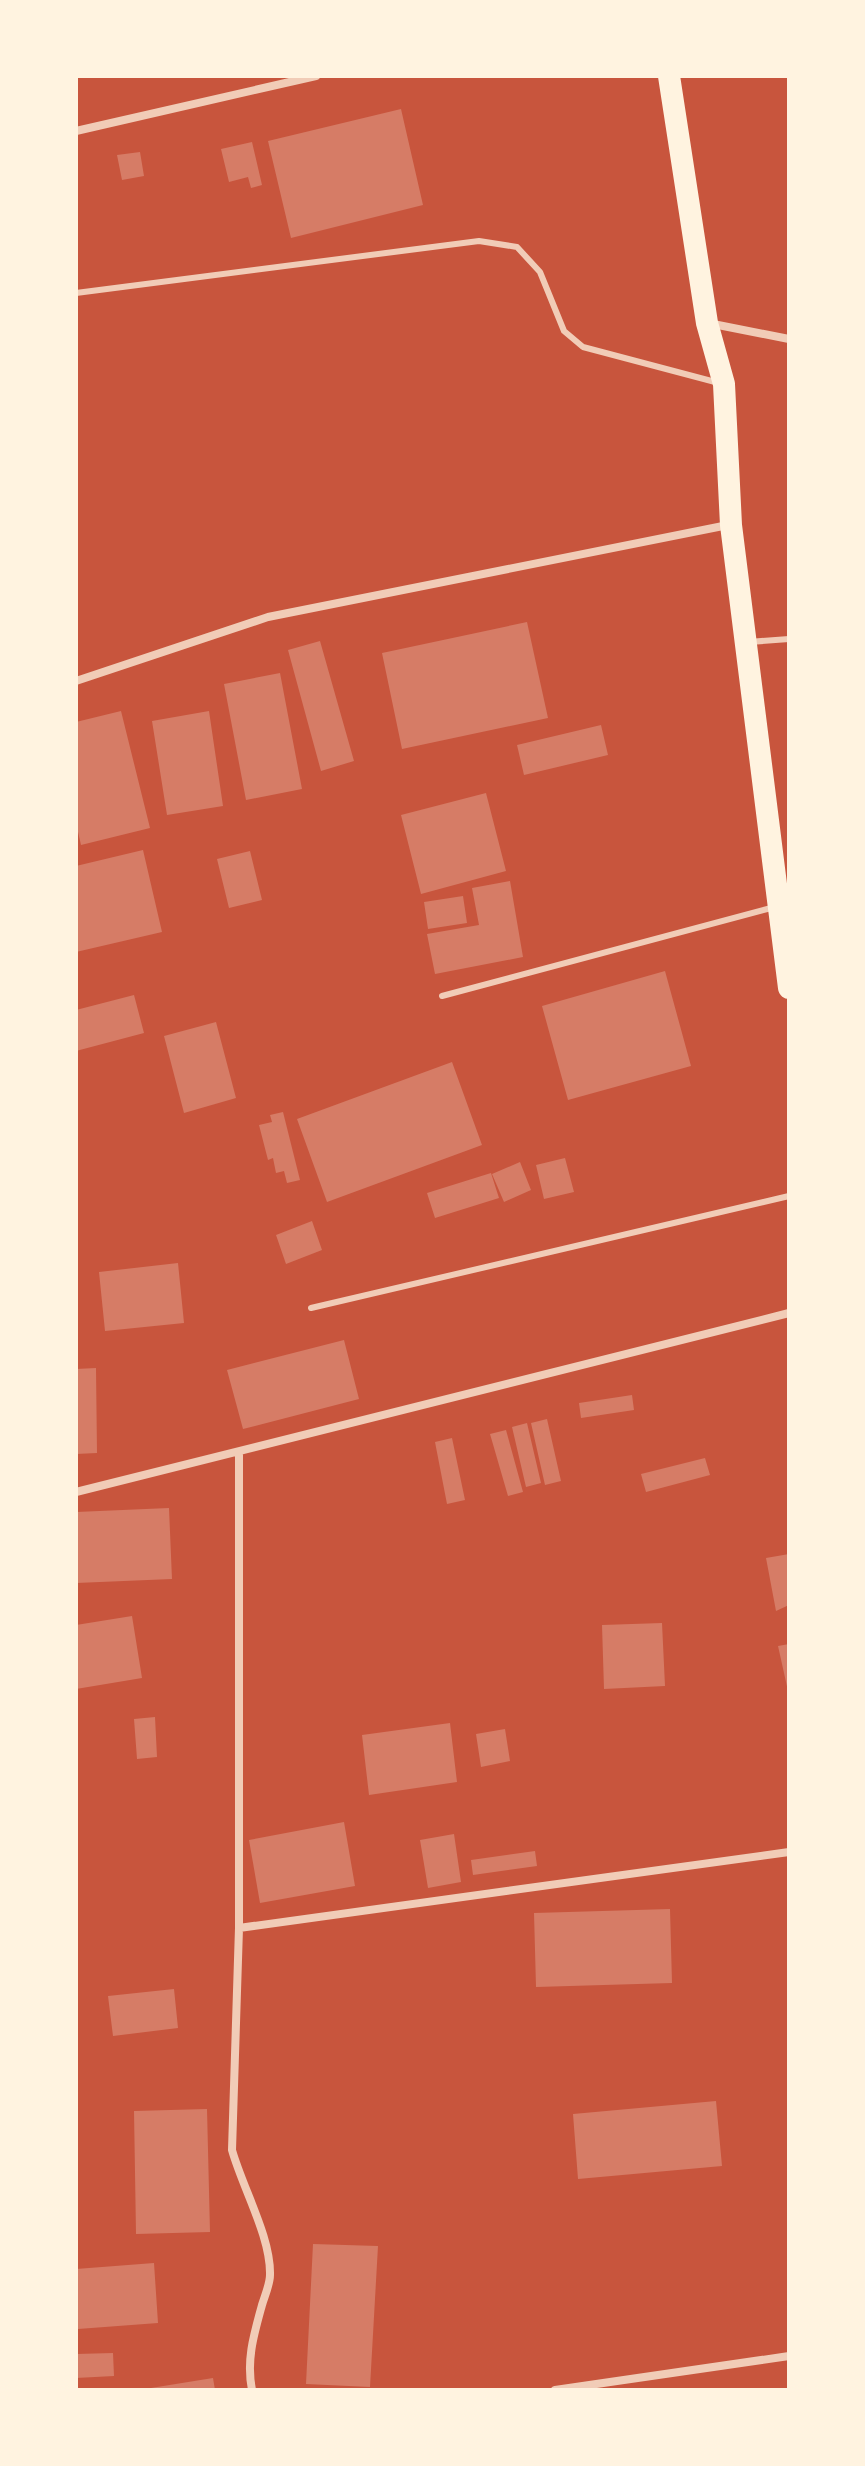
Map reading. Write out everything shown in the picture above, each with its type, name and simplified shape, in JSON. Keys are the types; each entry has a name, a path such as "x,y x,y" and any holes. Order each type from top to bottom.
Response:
{"highway":[{"path":"669,76 707,323 724,384 731,525 789,988"}],"street":[{"path":"76,131 316,76"},
{"path":"707,323 789,339"},
{"path":"76,681 268,617 731,525"},
{"path":"76,1492 789,1313"},
{"path":"239,1452 239,1928 232,2150 240,2180 268,2248 270,2278 248,2370 252,2390"},
{"path":"239,1928 789,1852"},
{"path":"555,2390 789,2356"}],"lane":[{"path":"76,293 479,241 517,247 540,272 564,331 583,347 724,384"},
{"path":"746,643 789,639"},
{"path":"442,996 779,906"},
{"path":"311,1308 789,1196"}],"building":[{"path":"401,109 423,205 291,238 268,141"},
{"path":"252,142 262,185 251,188 248,177 229,182 221,149"},
{"path":"140,152 144,176 122,180 117,155"},
{"path":"527,622 548,718 402,749 382,653"},
{"path":"320,641 354,761 321,771 288,650"},
{"path":"280,673 302,789 246,800 224,684"},
{"path":"121,711 150,828 81,845 76,823 76,722"},
{"path":"209,711 223,806 167,815 152,721"},
{"path":"601,725 608,755 524,775 517,745"},
{"path":"486,793 506,871 421,894 401,815"},
{"path":"143,850 162,932 76,952 76,866"},
{"path":"250,851 262,900 229,908 217,859"},
{"path":"510,881 523,957 435,974 427,934 479,925 472,888"},
{"path":"463,896 467,923 428,929 424,902"},
{"path":"665,971 691,1066 568,1100 542,1006"},
{"path":"134,995 144,1033 76,1051 76,1010"},
{"path":"216,1022 236,1098 184,1113 164,1036"},
{"path":"452,1062 482,1145 327,1202 297,1119"},
{"path":"283,1112 300,1180 287,1183 284,1171 276,1173 273,1158 268,1160 259,1125 272,1122 270,1115"},
{"path":"565,1158 574,1192 544,1199 536,1165"},
{"path":"520,1162 531,1190 504,1202 492,1174"},
{"path":"491,1173 499,1198 435,1218 427,1193"},
{"path":"312,1221 322,1250 286,1264 276,1235"},
{"path":"178,1263 184,1323 105,1331 99,1272"},
{"path":"344,1340 359,1399 243,1429 227,1370"},
{"path":"96,1368 97,1453 76,1454 76,1369"},
{"path":"632,1395 634,1410 581,1418 579,1403"},
{"path":"547,1419 561,1481 545,1485 531,1423"},
{"path":"527,1423 541,1483 526,1487 512,1427"},
{"path":"506,1430 523,1492 508,1496 490,1434"},
{"path":"452,1438 465,1500 447,1504 435,1442"},
{"path":"705,1458 710,1475 646,1492 641,1474"},
{"path":"169,1508 172,1579 76,1583 76,1512"},
{"path":"789,1554 789,1605 776,1611 766,1558"},
{"path":"132,1616 142,1678 76,1689 76,1625"},
{"path":"662,1623 665,1686 604,1689 602,1625"},
{"path":"789,1644 789,1691 788,1691 778,1646"},
{"path":"155,1717 157,1757 137,1759 134,1719"},
{"path":"450,1723 457,1782 369,1795 362,1735"},
{"path":"505,1729 510,1761 481,1767 476,1734"},
{"path":"344,1822 355,1886 260,1903 249,1840"},
{"path":"454,1834 461,1882 428,1888 420,1840"},
{"path":"535,1851 537,1866 473,1875 471,1860"},
{"path":"670,1909 672,1983 536,1987 534,1913"},
{"path":"174,1989 178,2028 113,2036 108,1996"},
{"path":"716,2101 722,2166 578,2179 573,2114"},
{"path":"207,2109 210,2232 136,2234 134,2111"},
{"path":"313,2244 378,2246 370,2387 306,2384"},
{"path":"154,2263 158,2323 78,2329 76,2269"},
{"path":"113,2353 114,2376 76,2378 76,2354"},
{"path":"213,2378 215,2390 151,2390 151,2388"}]}
